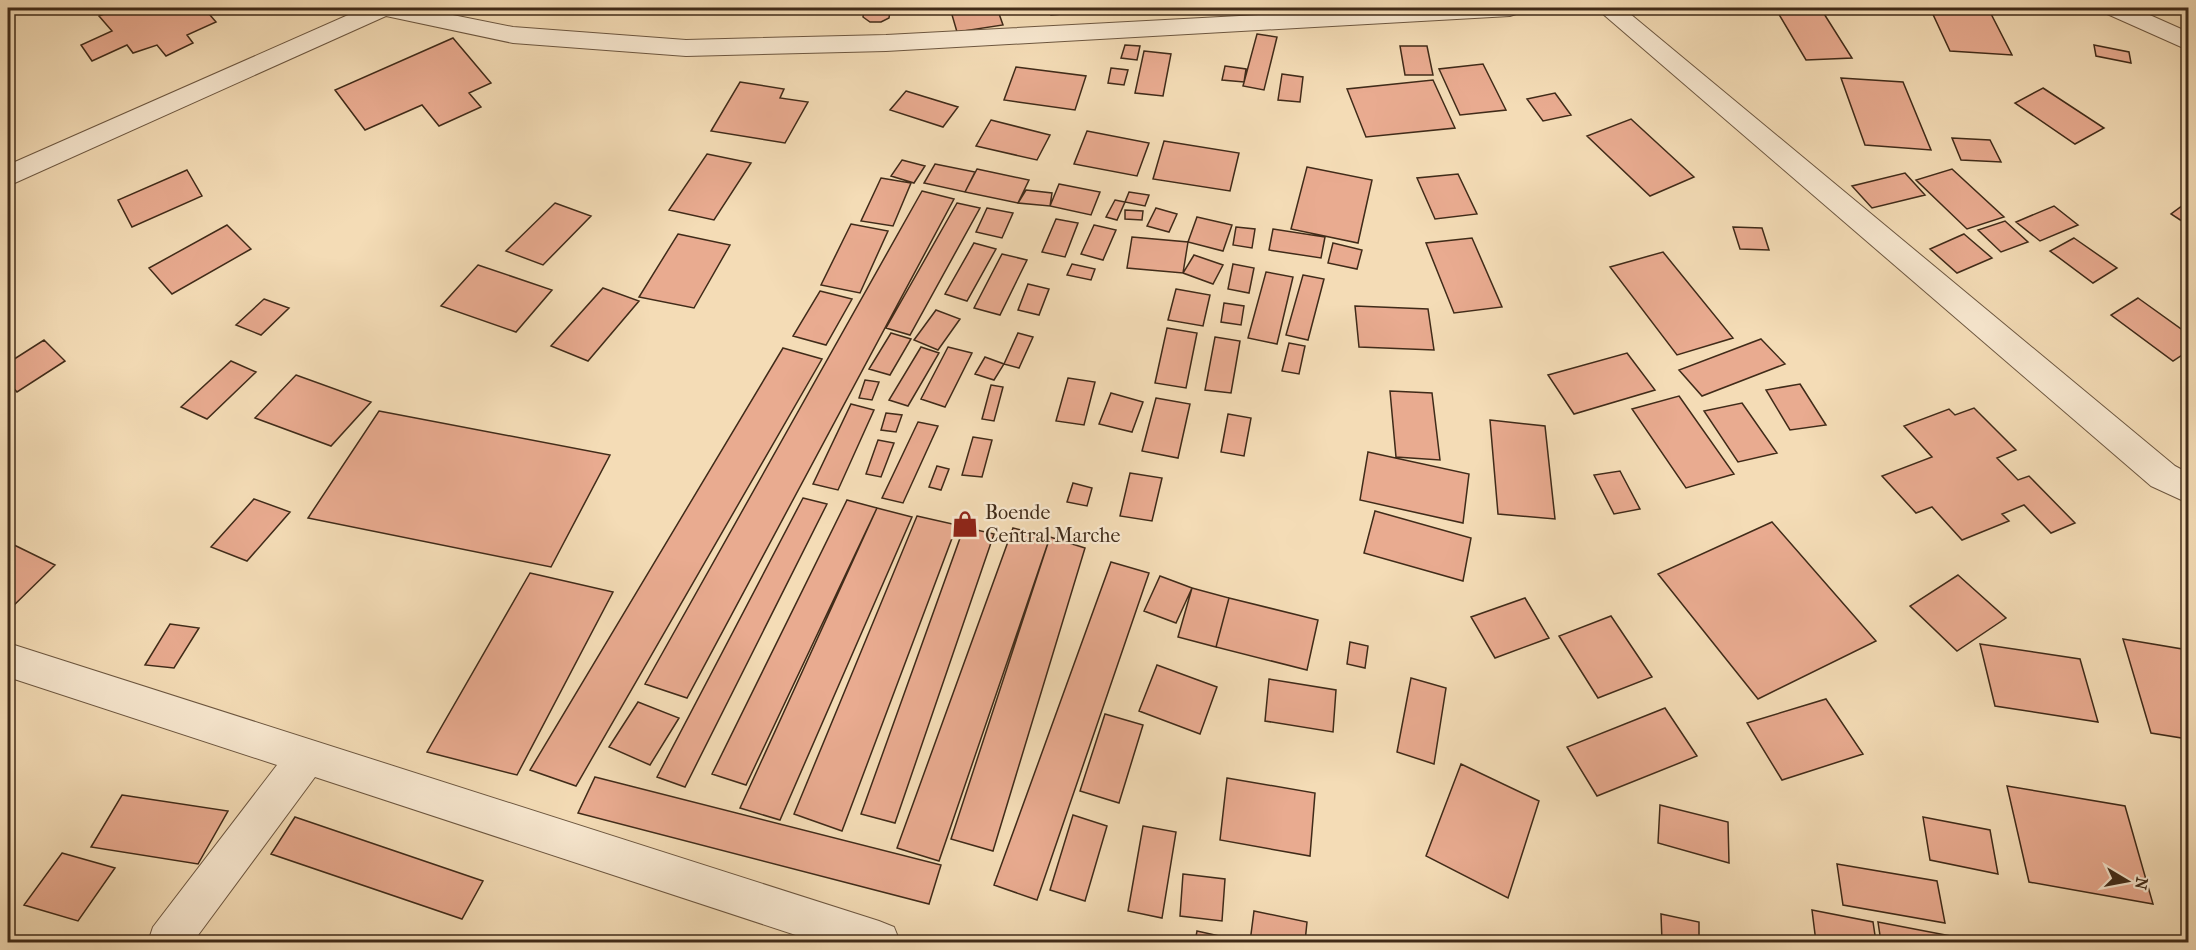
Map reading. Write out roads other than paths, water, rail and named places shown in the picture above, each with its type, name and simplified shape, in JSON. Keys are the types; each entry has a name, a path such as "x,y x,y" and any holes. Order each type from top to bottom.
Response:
{"street":[{"path":"8,176 383,8 513,35 686,48 886,43 1053,35 1510,8"},
{"path":"1608,8 2163,476 2188,489"},
{"path":"2114,8 2188,42"},
{"path":"8,660 879,942"},
{"path":"168,942 306,758"}],"place":[{"name":"Boende Central Marche","path":"965,524"}]}
